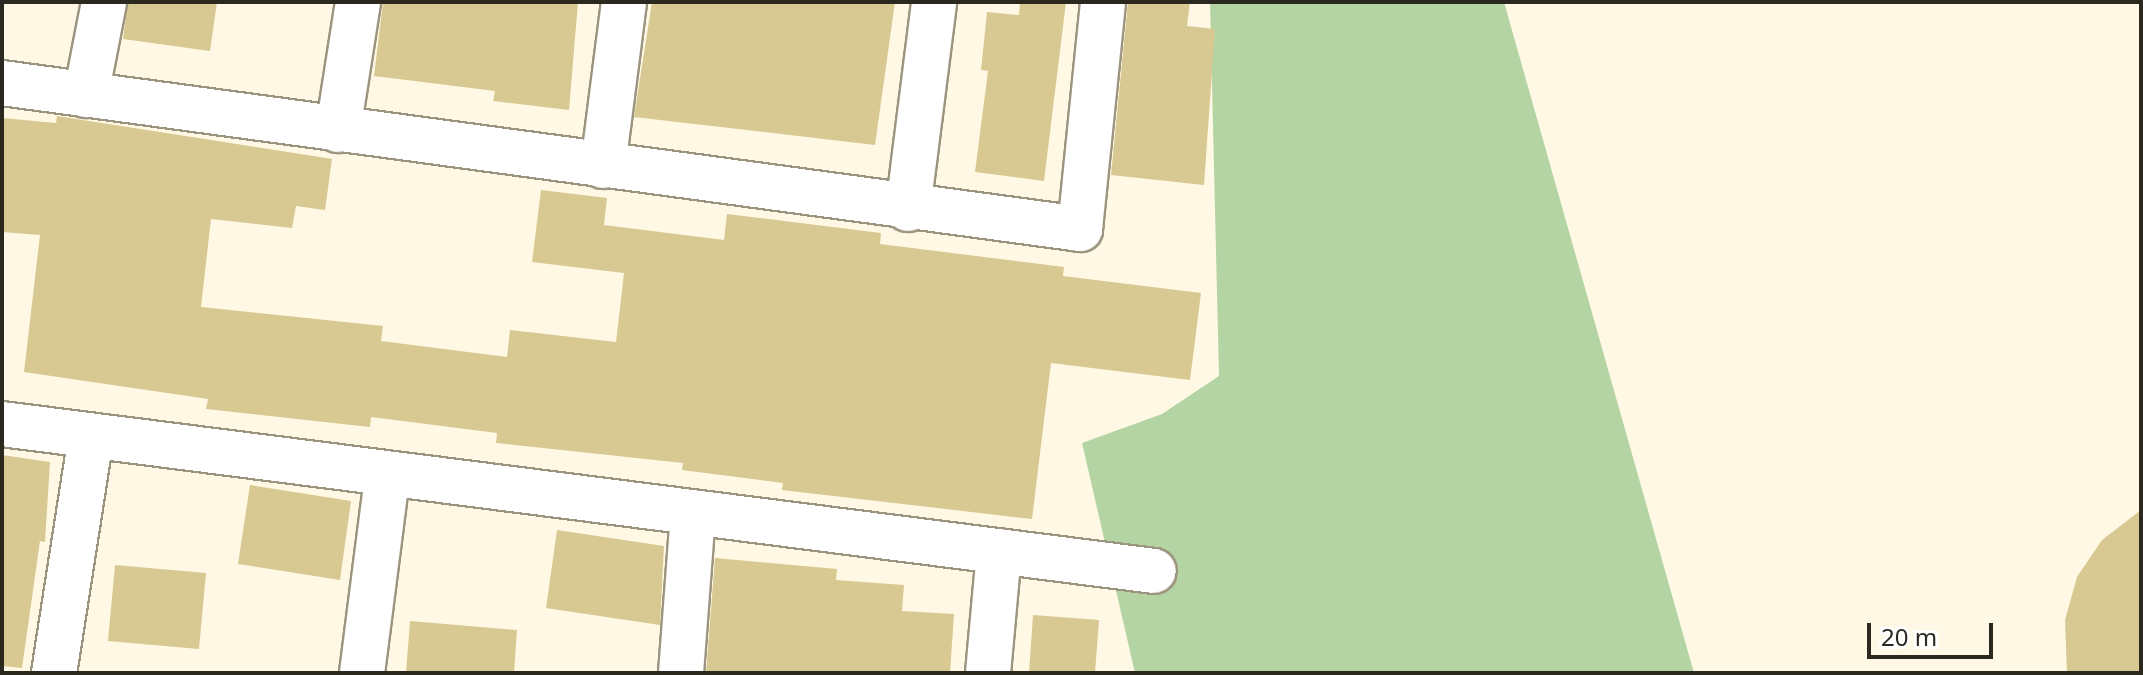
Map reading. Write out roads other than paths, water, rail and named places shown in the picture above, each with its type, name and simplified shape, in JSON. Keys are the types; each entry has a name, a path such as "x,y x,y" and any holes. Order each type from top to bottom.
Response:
{"street":[{"path":"86,95 104,2"},
{"path":"338,130 358,2"},
{"path":"603,166 624,2"},
{"path":"908,209 934,2"},
{"path":"2,83 908,209 1080,229 1103,2"},
{"path":"2,424 387,477 693,512 1154,571"},
{"path":"54,673 91,436"},
{"path":"362,673 387,477"},
{"path":"681,673 693,512"},
{"path":"988,673 999,551"}]}
